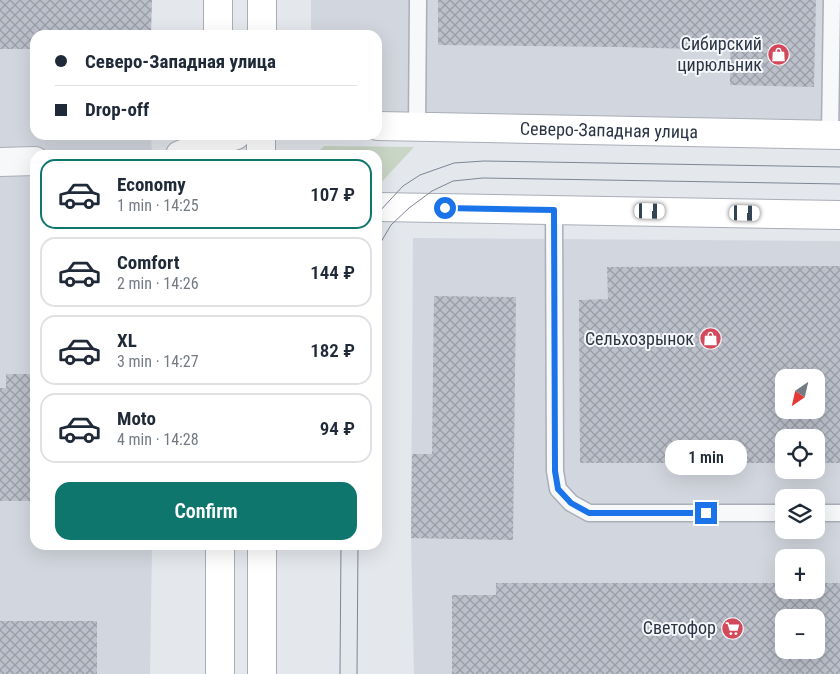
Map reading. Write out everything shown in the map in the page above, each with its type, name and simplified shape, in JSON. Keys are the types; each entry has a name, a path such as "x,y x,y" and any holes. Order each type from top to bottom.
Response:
{"main road":[{"path":"218,0 218,30"},
{"path":"262,0 262,30"},
{"name":"Северо-Западная улица","path":"382,126 835,135"},
{"path":"197,150 223,142"},
{"path":"382,207 840,215"},
{"path":"220,550 220,674"},
{"path":"262,550 262,674"}],"street":[{"path":"0,162 30,161"}],"lane":[{"path":"417,126 418,0"},
{"path":"832,0 835,135"},
{"path":"554,210 555,471 558,489 571,503 589,513 775,513"},
{"path":"825,513 840,513"}],"shaded area":[{"path":"0,0 151,0 151,30 30,30 30,140 151,140 152,150 30,150 30,550 152,550 150,674 0,674"},
{"path":"311,0 840,0 840,123 382,116 382,30 311,30"},
{"path":"413,238 840,241 840,674 414,674 411,538"}],"green space":[{"path":"324,146 414,147 382,182 382,150 320,150"}],"building":[{"path":"0,0 152,0 151,30 30,30 30,49 0,49"},
{"path":"438,0 816,0 814,87 730,85 730,50 438,45"},
{"name":"Сельхозрынок","path":"840,266 840,463 825,463 825,429 775,429 775,463 580,463 579,300 608,299 607,267"},
{"path":"434,296 516,297 513,540 411,538 412,454 432,454"},
{"path":"6,374 30,374 30,501 0,501 0,388 6,388"},
{"path":"496,583 775,583 775,599 825,599 825,583 840,583 840,674 452,674 452,595 496,595"},
{"path":"0,621 97,621 97,674 0,674"}],"tram line":[{"path":"382,209 403,186 420,175 454,163 484,161 840,167"},
{"path":"382,240 391,225 409,208 432,191 453,181 483,178 840,184"},
{"path":"340,674 341,550"},
{"path":"357,674 358,550"}],"place":[{"name":"Сибирский цирюльник","path":"778,54"},
{"name":"Сельхозрынок","path":"710,339"},
{"name":"Светофор","path":"732,628"}],"route":[{"path":"445,208 554,210 555,471 558,489 571,503 589,513 706,513"}]}
